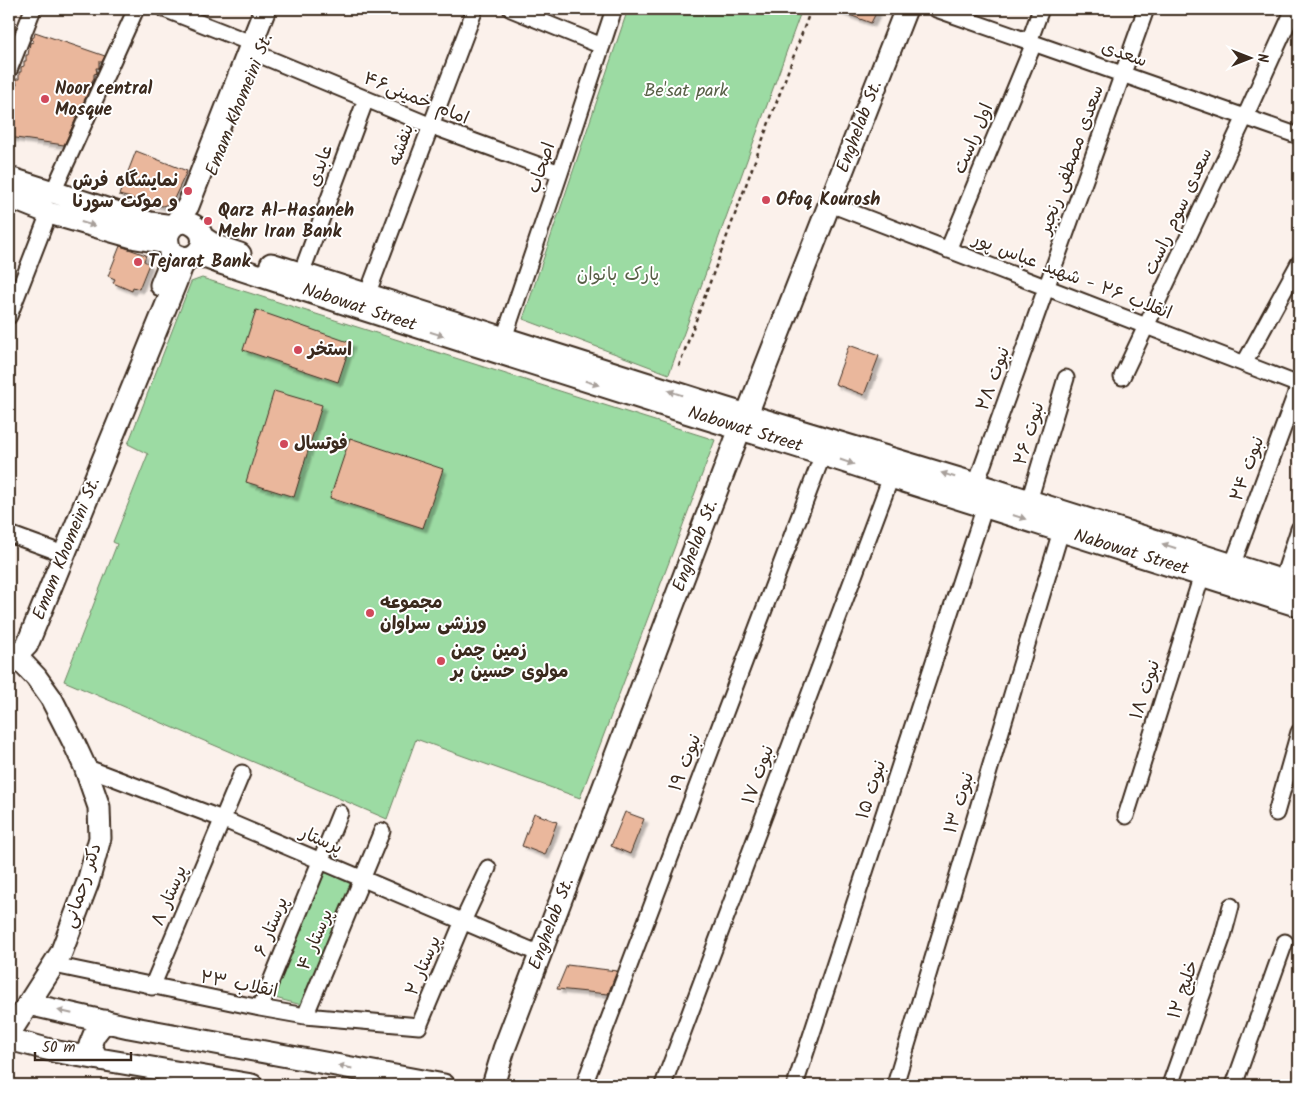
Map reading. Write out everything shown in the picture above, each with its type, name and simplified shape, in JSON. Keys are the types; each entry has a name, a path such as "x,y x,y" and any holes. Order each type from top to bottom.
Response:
{"main road":[{"name":"Emam Khomeini St.","path":"201,234 198,211 255,49 265,9"},
{"name":"Emam Khomeini St.","path":"59,552 168,267 171,256 170,239 188,206 255,49 280,9"},
{"name":"Enghelab St.","path":"493,1085 504,1049 744,422 906,9"},
{"path":"9,178 150,223 170,239 178,257 190,257 200,249 201,234 196,226 185,222 170,239"},
{"path":"9,197 49,213 136,238 170,239"},
{"name":"Nabowat Street","path":"201,234 216,246 367,294 501,346"},
{"name":"Emam Khomeini St.","path":"12,662 19,635 59,552 182,266 190,257"},
{"name":"Nabowat Street","path":"190,257 213,260 501,346 724,408 744,422 824,454 891,477 980,495 1029,501 1204,567 1299,606"},
{"name":"Nabowat Street","path":"744,422 980,495 1061,531 1204,567 1232,566 1291,583"},
{"name":"دکتر رحمانی","path":"9,1034 61,953 88,882 100,838 99,806 85,767 52,698 36,677 12,662"},
{"path":"28,1004 105,1021 444,1085"},
{"path":"97,1058 90,1045 94,1034 105,1021"},
{"path":"9,1038 58,1052 252,1085"}],"street":[{"path":"9,70 33,9"},
{"path":"53,192 136,9"},
{"name":"امام خمینی۴۶","path":"164,9 366,99 560,174"},
{"name":"بنفشه","path":"367,294 474,9"},
{"path":"511,9 602,46"},
{"name":"اصحاب","path":"501,346 614,9"},
{"name":"سعدی","path":"936,9 1299,136"},
{"name":"اول راست","path":"948,250 1032,42 1041,9"},
{"name":"سعدی مصطفی رنجبر","path":"1046,288 1146,9"},
{"name":"سعدی سوم راست","path":"1122,376 1294,9"},
{"name":"عابدی","path":"301,274 366,99"},
{"name":"انقلاب ۲۶ - شهید عباس پور","path":"830,204 1299,385"},
{"path":"9,316 49,213"},
{"path":"1244,364 1298,268"},
{"name":"نبوت ۲۸","path":"980,495 1046,288"},
{"name":"نبوت ۲۶","path":"1029,501 1066,378"},
{"name":"نبوت ۲۴","path":"1232,566 1299,385"},
{"name":"نبوت ۱۹","path":"584,1085 824,454"},
{"name":"نبوت ۱۷","path":"663,1085 891,477"},
{"name":"نبوت ۱۵","path":"795,1085 980,495"},
{"path":"1291,583 1299,529"},
{"name":"نبوت ۱۳","path":"895,1085 1061,531"},
{"path":"9,534 59,552"},
{"name":"نبوت ۱۸","path":"1126,816 1204,567"},
{"path":"1276,813 1299,732"},
{"name":"پرستار","path":"85,767 222,819 540,954"},
{"name":"پرستار ۸","path":"152,987 242,773"},
{"name":"پرستار ۶","path":"260,1008 340,813"},
{"name":"پرستار ۴","path":"305,1016 382,831"},
{"name":"پرستار ۲","path":"419,1026 488,868"},
{"name":"خلیج ۱۲","path":"1170,1085 1231,906"},
{"path":"1234,1085 1285,942"},
{"name":"انقلاب ۲۳","path":"54,965 152,987 305,1016 419,1026"}],"path":[{"path":"679,366 811,9"}],"green space":[{"path":"628,9 802,9 669,374 523,319"},
{"name":"مجموعه ورزشی سراوان","path":"202,278 715,440 580,798 416,739 387,819 64,681 117,544 113,542 148,454 128,444 191,282"},
{"path":"322,871 353,885 302,1005 271,997"}],"building":[{"path":"836,9 878,9 871,23"},
{"path":"35,32 105,56 102,62 99,62 99,68 96,68 97,73 94,74 91,86 89,86 89,90 64,145 9,137 9,97 12,97 11,91 15,90 14,86 17,85 16,79 19,79 19,72 21,72 21,67 24,66 24,61 26,61 26,55 28,55 30,43 33,42 32,38"},
{"path":"136,151 187,171 172,203 162,206 119,195"},
{"path":"120,246 146,255 144,261 149,264 139,289 133,287 132,291 113,283 115,279 108,276"},
{"path":"256,310 351,343 338,382 243,350"},
{"path":"849,345 879,356 864,395 835,384"},
{"name":"فوتسال","path":"274,391 322,405 294,497 246,482"},
{"path":"350,438 443,469 423,528 330,498"},
{"path":"625,812 644,819 630,854 611,846"},
{"path":"534,813 557,822 545,855 522,846"},
{"path":"567,965 617,971 608,994 557,989"}],"place":[{"name":"Noor central Mosque","path":"45,99"},
{"name":"نمایشگاه فرش و موکت سورنا","path":"188,191"},
{"name":"Ofoq Kourosh","path":"766,200"},
{"name":"Qarz Al-Hasaneh Mehr Iran Bank","path":"208,221"},
{"name":"Tejarat Bank","path":"138,262"},
{"name":"استخر","path":"298,350"},
{"name":"فوتسال","path":"284,444"},
{"name":"مجموعه ورزشی سراوان","path":"370,613"},
{"name":"زمین چمن مولوی حسین بر","path":"441,661"}],"park label":[{"name":"Be'sat park","path":"686,91"},
{"name":"پارک بانوان","path":"618,275"}]}
